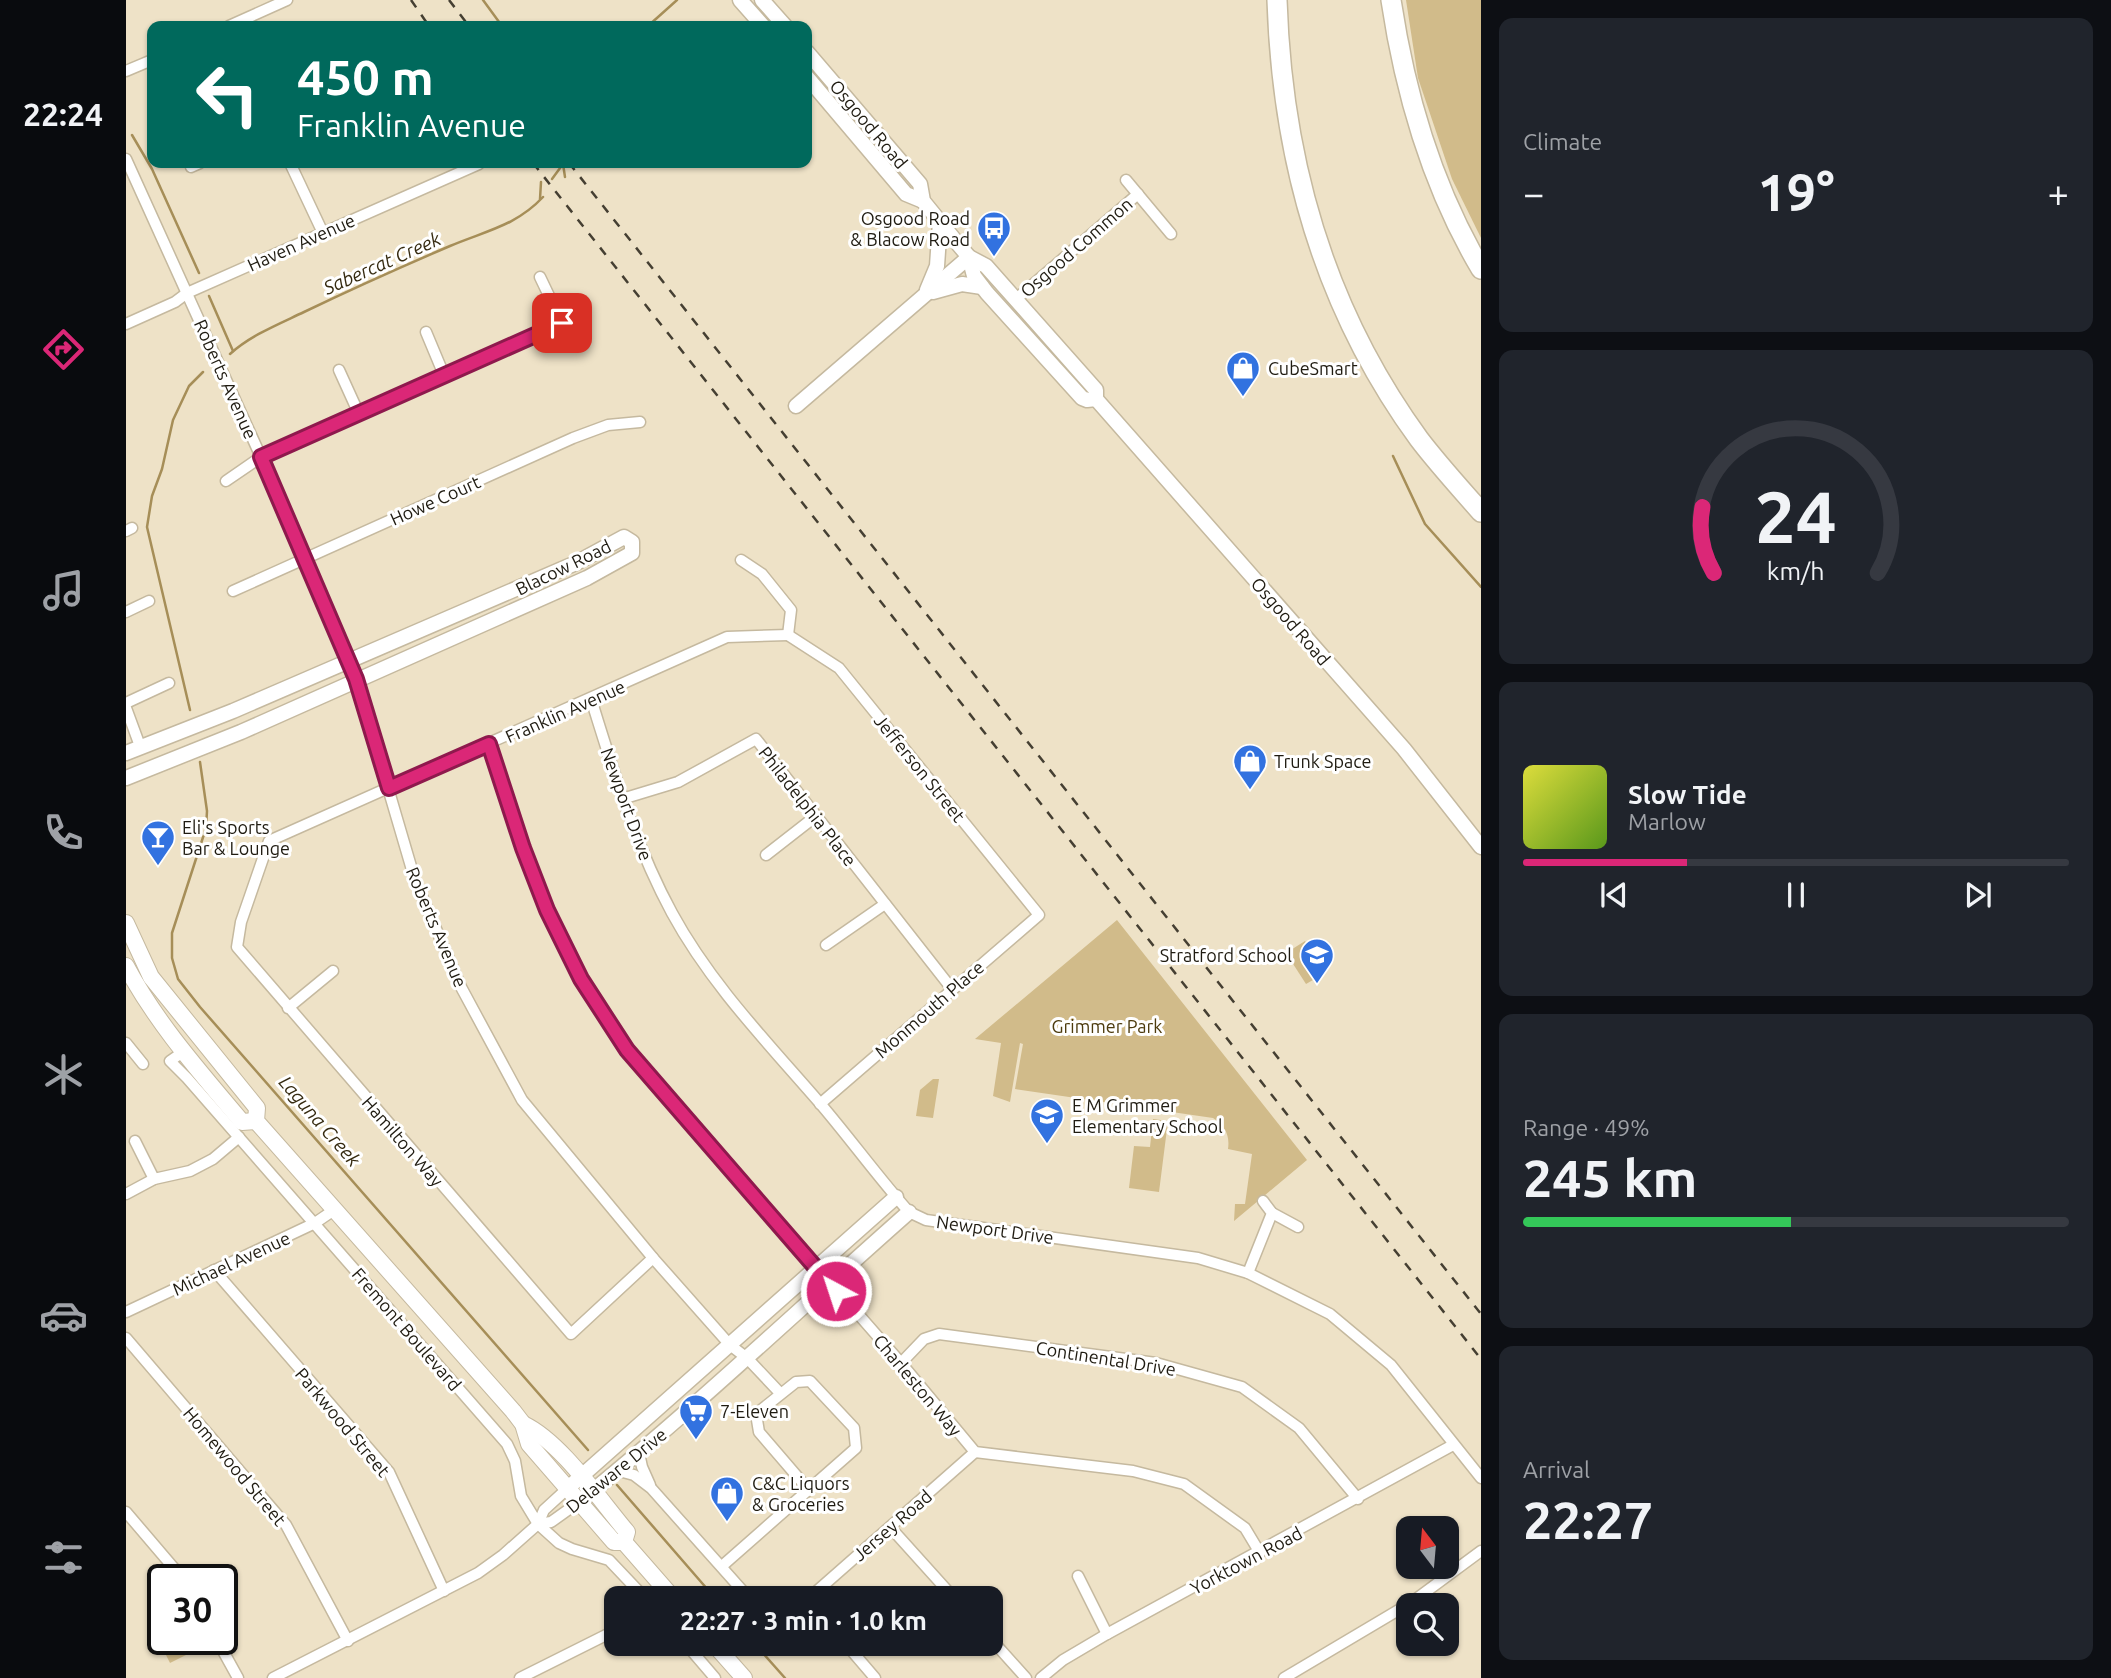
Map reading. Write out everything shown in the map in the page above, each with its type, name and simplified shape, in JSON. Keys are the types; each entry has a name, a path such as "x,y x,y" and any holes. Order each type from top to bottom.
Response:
{"highway":[{"path":"1277,0 1278,45 1294,147 1314,235 1339,304 1364,353 1404,417 1481,512"},
{"path":"1391,0 1406,78 1419,126 1455,218 1481,269"}],"main road":[{"name":"Fremont Boulevard","path":"126,923 151,977 257,1108 256,1121 523,1424 541,1433 580,1476 627,1532 624,1542"},
{"name":"Fremont Boulevard","path":"126,968 153,1012 183,1052 242,1122 256,1121"},
{"name":"Fremont Boulevard","path":"523,1424 529,1444 614,1542 624,1542 662,1586"},
{"path":"725,1656 744,1678"}],"street":[{"path":"237,21 260,6 287,0"},
{"path":"740,0 759,21"},
{"path":"762,0 781,21"},
{"name":"Osgood Road","path":"812,58 920,184 923,201"},
{"path":"126,71 147,62"},
{"path":"812,78 816,78 844,105 852,106"},
{"name":"Osgood Road","path":"812,83 906,194 923,201 969,257 986,266 1096,390 1096,399 1404,749 1481,847"},
{"name":"Roberts Avenue","path":"126,159 131,184 187,293 356,679 415,880 461,987 522,1100 653,1258 730,1345 747,1358 780,1393"},
{"path":"292,168 323,233"},
{"name":"Haven Avenue","path":"126,324 175,302 187,293 469,168"},
{"name":"Osgood Common","path":"1126,180 1171,234"},
{"name":"Osgood Common","path":"1014,300 1138,194"},
{"path":"925,295 937,266 940,222"},
{"path":"796,406 969,257"},
{"name":"Osgood Road","path":"969,257 974,276 982,287 1082,398 1096,399"},
{"path":"226,481 261,457 562,323 540,277"},
{"path":"925,295 952,286 982,287"},
{"path":"426,332 444,374"},
{"path":"339,370 359,414"},
{"name":"Howe Court","path":"233,591 573,438 608,425 640,422"},
{"name":"Blacow Road","path":"126,754 349,662 576,563 624,537 632,542 632,553 587,578 356,679 241,733 126,778"},
{"path":"741,560 762,574 791,610 788,635"},
{"path":"126,612 149,601"},
{"name":"Franklin Avenue","path":"269,841 727,637 788,635"},
{"name":"Jefferson Street","path":"788,635 839,668 1039,915"},
{"path":"140,746 126,706 169,683"},
{"name":"Newport Drive","path":"592,699 622,799 672,914 734,1006 909,1212 926,1220 1198,1258 1248,1273 1330,1314 1391,1365 1481,1478"},
{"name":"Philadelphia Place","path":"622,799 678,782 756,739 952,989"},
{"name":"Charleston Way","path":"489,744 523,848 547,910 581,979 627,1050 901,1363 975,1452 1133,1471 1184,1484 1245,1528 1260,1553"},
{"path":"766,855 816,816"},
{"name":"Hamilton Way","path":"269,841 241,922 237,947 571,1334 653,1258"},
{"path":"826,945 885,904"},
{"name":"Monmouth Place","path":"820,1104 1039,915"},
{"path":"288,1008 333,971"},
{"path":"126,1043 135,1060"},
{"name":"Fremont Boulevard","path":"183,1052 170,1061 172,1065 187,1078 507,1444 515,1461 521,1496 537,1524 559,1543 609,1560 634,1586"},
{"path":"126,1194 154,1179 190,1171 213,1159 239,1137"},
{"path":"133,1142 154,1179"},
{"name":"Delaware Drive","path":"273,1678 444,1591 491,1564 537,1524 544,1510 580,1476 896,1197"},
{"path":"1263,1201 1272,1213 1298,1227"},
{"name":"Michael Avenue","path":"126,1312 315,1223 334,1210"},
{"name":"Delaware Drive","path":"537,1524 551,1522 619,1471 909,1212"},
{"path":"1248,1273 1272,1213"},
{"name":"Parkwood Street","path":"214,1270 389,1472 444,1591"},
{"name":"Continental Drive","path":"901,1363 924,1339 939,1334 1156,1363 1242,1387 1299,1428 1358,1499"},
{"name":"Homewood Street","path":"126,1338 286,1525 348,1641"},
{"path":"722,1566 856,1448 854,1428 810,1381 796,1382 756,1414 759,1432 808,1489"},
{"name":"Yorktown Road","path":"1041,1678 1063,1660 1107,1634 1260,1553 1453,1445"},
{"name":"Jersey Road","path":"822,1586 975,1452"},
{"path":"639,1453 651,1488"},
{"path":"619,1471 634,1475 651,1488 740,1586"},
{"path":"126,1512 170,1564"},
{"path":"890,1527 943,1586"},
{"path":"1284,1678 1412,1602 1481,1551"},
{"path":"1078,1576 1107,1634"},
{"path":"520,1678 604,1636"},
{"path":"1003,1652 1026,1678"},
{"path":"225,1655 238,1678"},
{"path":"696,1656 715,1678"},
{"path":"856,1656 875,1678"}],"green space":[{"path":"1406,0 1481,0 1481,238 1452,179 1418,78"},
{"name":"Grimmer Park","path":"1117,920 1307,1160 1234,1221 1235,1204 1245,1204 1252,1154 1228,1149 1226,1131 1213,1118 1015,1089 1023,1044 1020,1043 1010,1102 993,1096 1001,1043 975,1039"},
{"path":"1305,941 1325,973 1306,984 1286,953"},
{"path":"933,1079 939,1079 933,1118 916,1116 920,1090"},
{"path":"1153,1119 1168,1121 1159,1192 1129,1188 1134,1146 1150,1147"},
{"path":"166,1655 186,1655 170,1663"}],"waterway":[{"path":"483,0 498,21"},
{"name":"Sabercat Creek","path":"654,21 677,0"},
{"name":"Laguna Creek","path":"132,135 147,160"},
{"name":"Laguna Creek","path":"151,168 199,273"},
{"name":"Sabercat Creek","path":"552,179 560,168"},
{"name":"Sabercat Creek","path":"564,168 565,177"},
{"name":"Sabercat Creek","path":"540,199 541,182"},
{"name":"Sabercat Creek","path":"230,354 285,321 413,262 500,227 522,215 543,197"},
{"name":"Laguna Creek","path":"209,296 233,351"},
{"name":"Laguna Creek","path":"190,710 147,527 152,496 162,469 173,420 189,386 203,372"},
{"path":"1393,456 1425,524 1481,587"},
{"name":"Laguna Creek","path":"200,762 207,811 206,828 172,933 172,958 178,979 588,1450"},
{"name":"Laguna Creek","path":"617,1485 705,1586"},
{"name":"Laguna Creek","path":"766,1656 785,1678"}],"railway":[{"path":"411,0 426,21"},
{"path":"449,0 465,21"},
{"path":"537,168 1481,1359"},
{"path":"573,168 1481,1314"}],"place":[{"name":"Osgood Road & Blacow Road","path":"994,258"},
{"name":"CubeSmart","path":"1243,398"},
{"name":"Trunk Space","path":"1250,791"},
{"name":"Eli's Sports Bar & Lounge","path":"158,867"},
{"name":"Stratford School","path":"1317,985"},
{"name":"E M Grimmer Elementary School","path":"1047,1145"},
{"name":"7-Eleven","path":"696,1441"},
{"name":"C&C Liquors & Groceries","path":"727,1523"}],"route":[{"path":"562,323 261,457 356,679 389,788 489,744 523,848 547,910 581,979 627,1050 836,1291"}]}
